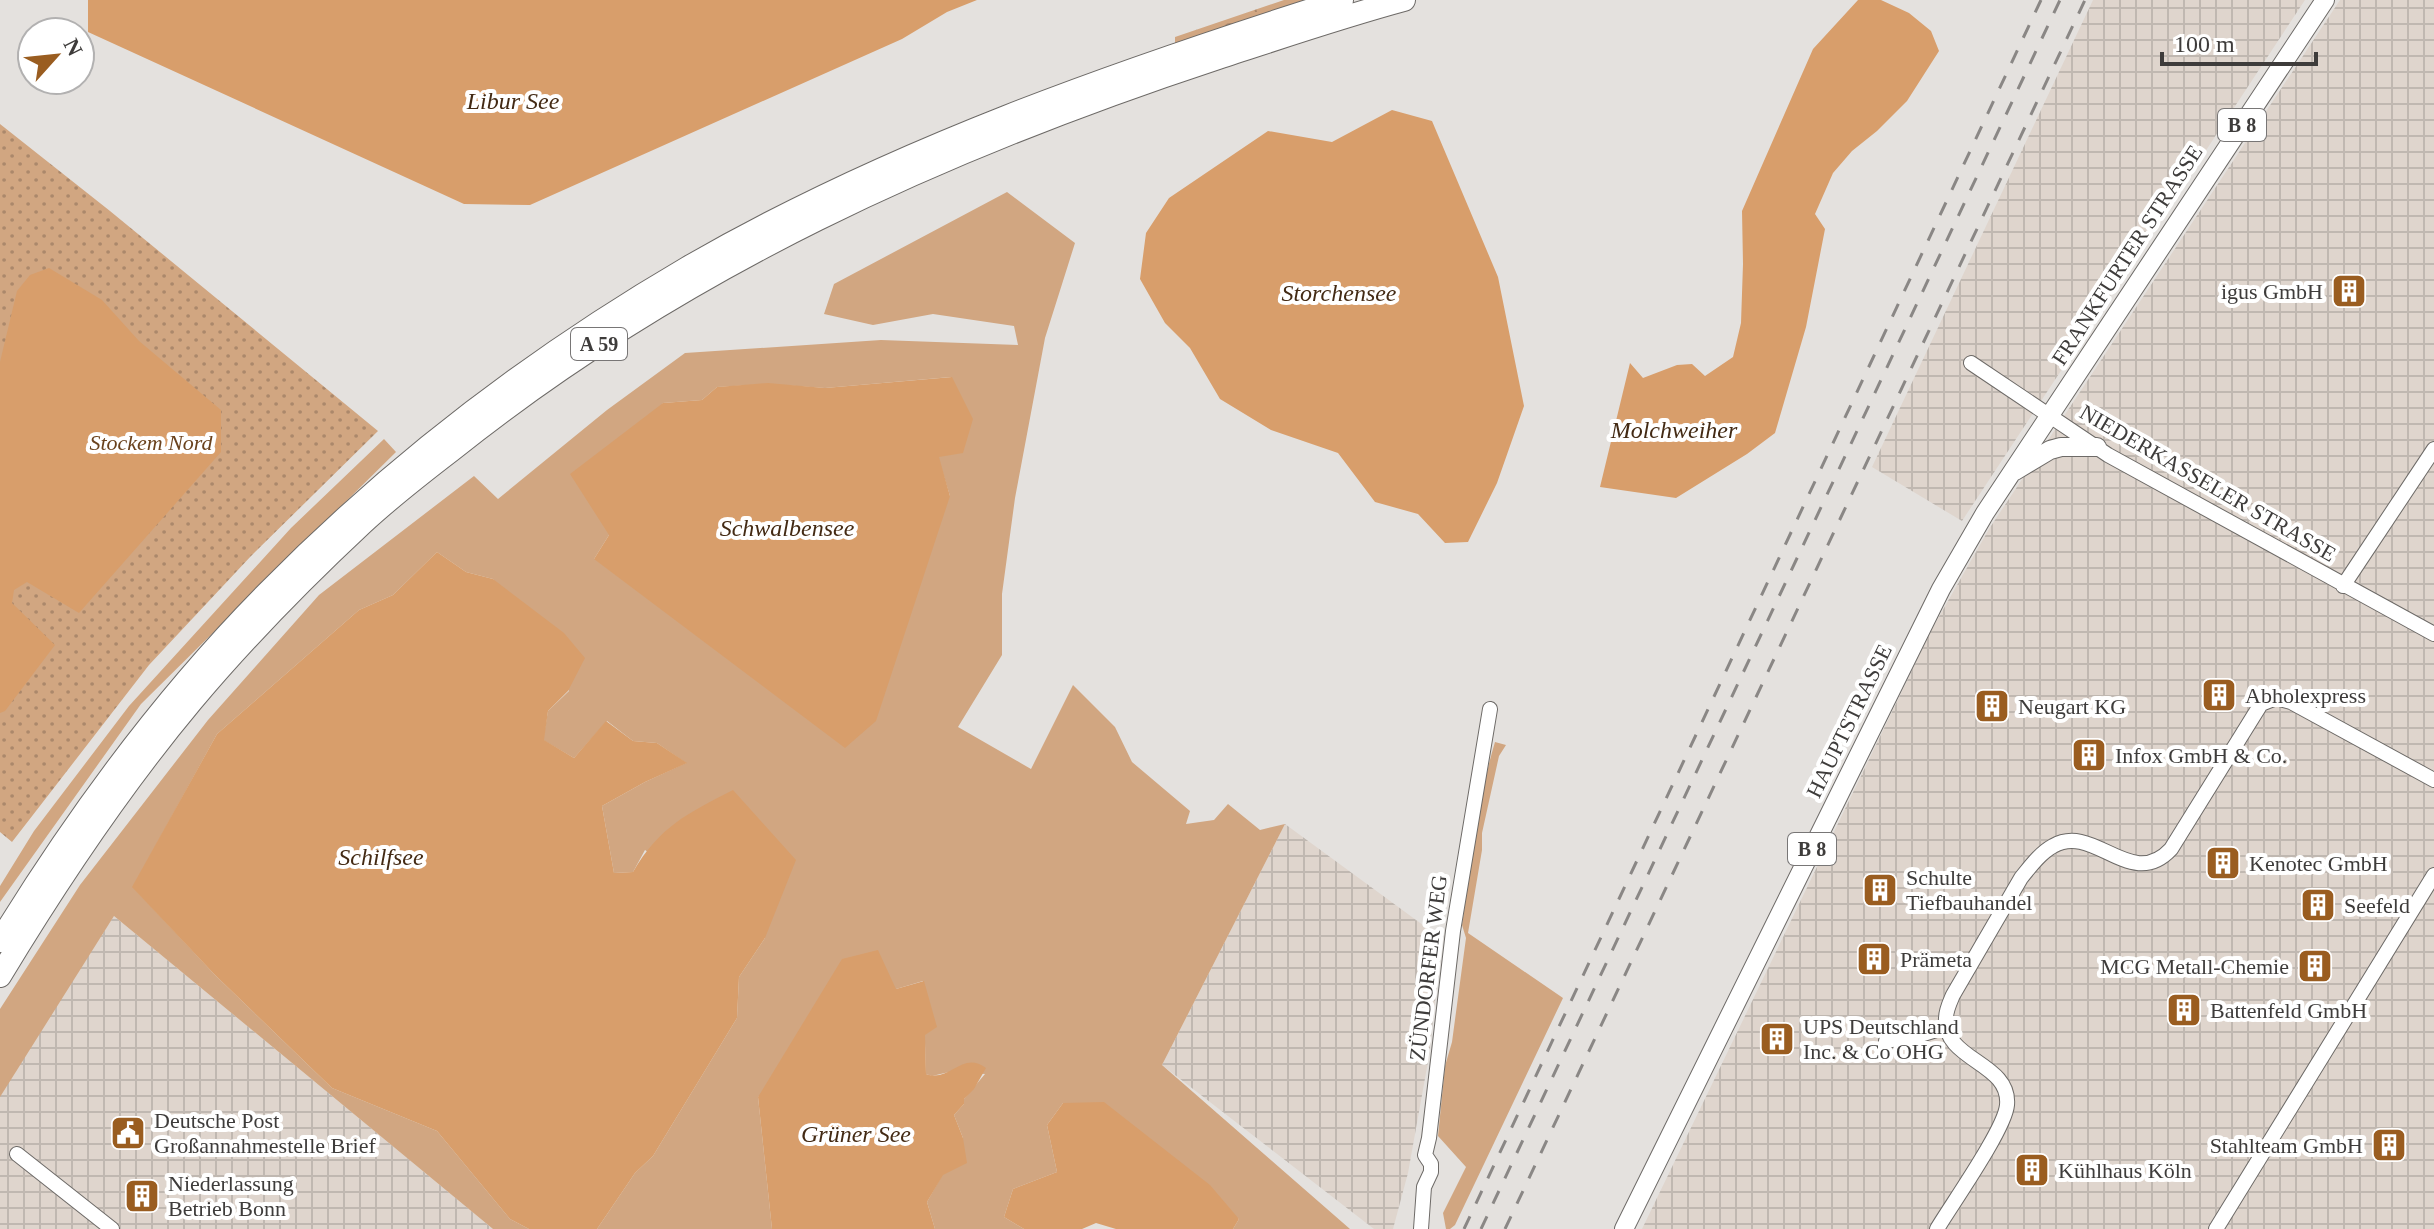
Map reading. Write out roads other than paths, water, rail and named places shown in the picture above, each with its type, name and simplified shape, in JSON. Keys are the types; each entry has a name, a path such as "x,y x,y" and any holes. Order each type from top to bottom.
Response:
{"highway":[{"name":"A 59","path":"0,941 98,794 181,689 265,594 357,507 502,389 595,325 687,268 867,177 1045,101 1342,0"},
{"name":"A 59","path":"0,976 45,902 113,802 193,701 277,607 366,520 511,403 695,283 878,190 1020,130 1151,80 1404,0"}],"main road":[{"name":"FRANKFURTER STRASSE","path":"2049,416 2325,0"},
{"name":"HAUPTSTRASSE","path":"1624,1229 1941,589 2009,474 2049,416"},
{"path":"2009,474 2050,450 2097,447"}],"street":[{"name":"NIEDERKASSELER STRASSE","path":"1971,363 2097,447 2434,634"},
{"name":"NIEDERKASSELER STRASSE","path":"2343,586 2434,449"},
{"path":"1937,1229 2001,1124 2007,1105 2007,1096 1998,1078 1959,1049 1946,1027 1946,1014 1953,995 2021,878 2035,861 2052,846 2076,840 2136,864 2162,858 2171,849 2261,704 2272,699 2291,702 2434,780"},
{"name":"ZÜNDORFER WEG","path":"1421,1229 1424,1187 1431,1172 1431,1164 1425,1155 1453,931 1490,709"},
{"path":"2222,1227 2434,875"},
{"path":"1886,1041 1946,1027"},
{"path":"17,1154 112,1229"}],"water":[{"name":"Libur See","path":"88,0 977,0 947,12 902,39 530,205 464,204 96,36 96,16 88,16"},
{"name":"Molchweiher","path":"1858,0 1881,0 1909,13 1931,31 1939,51 1907,101 1852,151 1833,173 1815,214 1825,229 1806,327 1775,433 1676,498 1600,487 1630,363 1643,378 1677,365 1692,364 1705,376 1733,357 1741,323 1742,211 1813,49"},
{"name":"Storchensee","path":"1392,110 1432,121 1498,277 1524,406 1497,483 1468,542 1445,543 1418,514 1375,502 1338,453 1271,430 1220,399 1190,348 1165,323 1140,279 1146,233 1169,198 1268,131 1332,142"},
{"path":"49,268 102,300 139,341 221,410 221,452 79,613 27,582 14,590 12,603 55,645 5,711 0,713 0,362 17,291 30,275"},
{"name":"Schwalbensee","path":"952,377 973,419 963,453 939,457 950,496 876,721 845,748 594,559 609,535 570,474 663,403 702,400 717,387 768,383 825,388"},
{"name":"Schilfsee","path":"437,552 466,572 493,579 564,633 585,658 568,691 548,711 544,740 574,758 606,721 633,741 657,743 687,763 602,806 614,873 633,872 664,832 702,806 733,790 796,860 765,938 739,977 737,1018 653,1156 635,1173 597,1229 529,1229 510,1219 437,1131 332,1088 215,975 132,887 217,734 359,610 393,595"},
{"name":"Grüner See","path":"878,950 896,989 924,981 937,1027 925,1035 926,1074 942,1074 970,1063 986,1068 954,1115 963,1138 967,1163 943,1175 927,1202 935,1229 772,1229 758,1097 842,959"},
{"path":"1104,1102 1210,1185 1239,1219 1233,1229 1116,1229 1096,1223 1082,1229 1024,1229 1004,1217 1013,1189 1057,1172 1047,1125 1063,1103"}],"railway":[{"path":"1464,1229 2041,0"},
{"path":"1481,1229 2060,0"},
{"path":"1505,1229 2085,0"}],"place":[{"name":"igus GmbH","path":"2349,291"},
{"name":"Abholexpress","path":"2219,695"},
{"name":"Neugart KG","path":"1992,706"},
{"name":"Infox GmbH & Co.","path":"2089,755"},
{"name":"Kenotec GmbH","path":"2223,863"},
{"name":"Schulte Tiefbauhandel","path":"1880,890"},
{"name":"Seefeld","path":"2318,905"},
{"name":"Prämeta","path":"1874,959"},
{"name":"MCG Metall-Chemie","path":"2315,966"},
{"name":"Battenfeld GmbH","path":"2184,1010"},
{"name":"UPS Deutschland Inc. & Co OHG","path":"1777,1039"},
{"name":"Deutsche Post Großannahmestelle Brief","path":"128,1133"},
{"name":"Stahlteam GmbH","path":"2389,1145"},
{"name":"Kühlhaus Köln","path":"2032,1170"},
{"name":"Niederlassung Betrieb Bonn","path":"142,1196"}],"park label":[{"name":"Stockem Nord","path":"151,442"}]}
